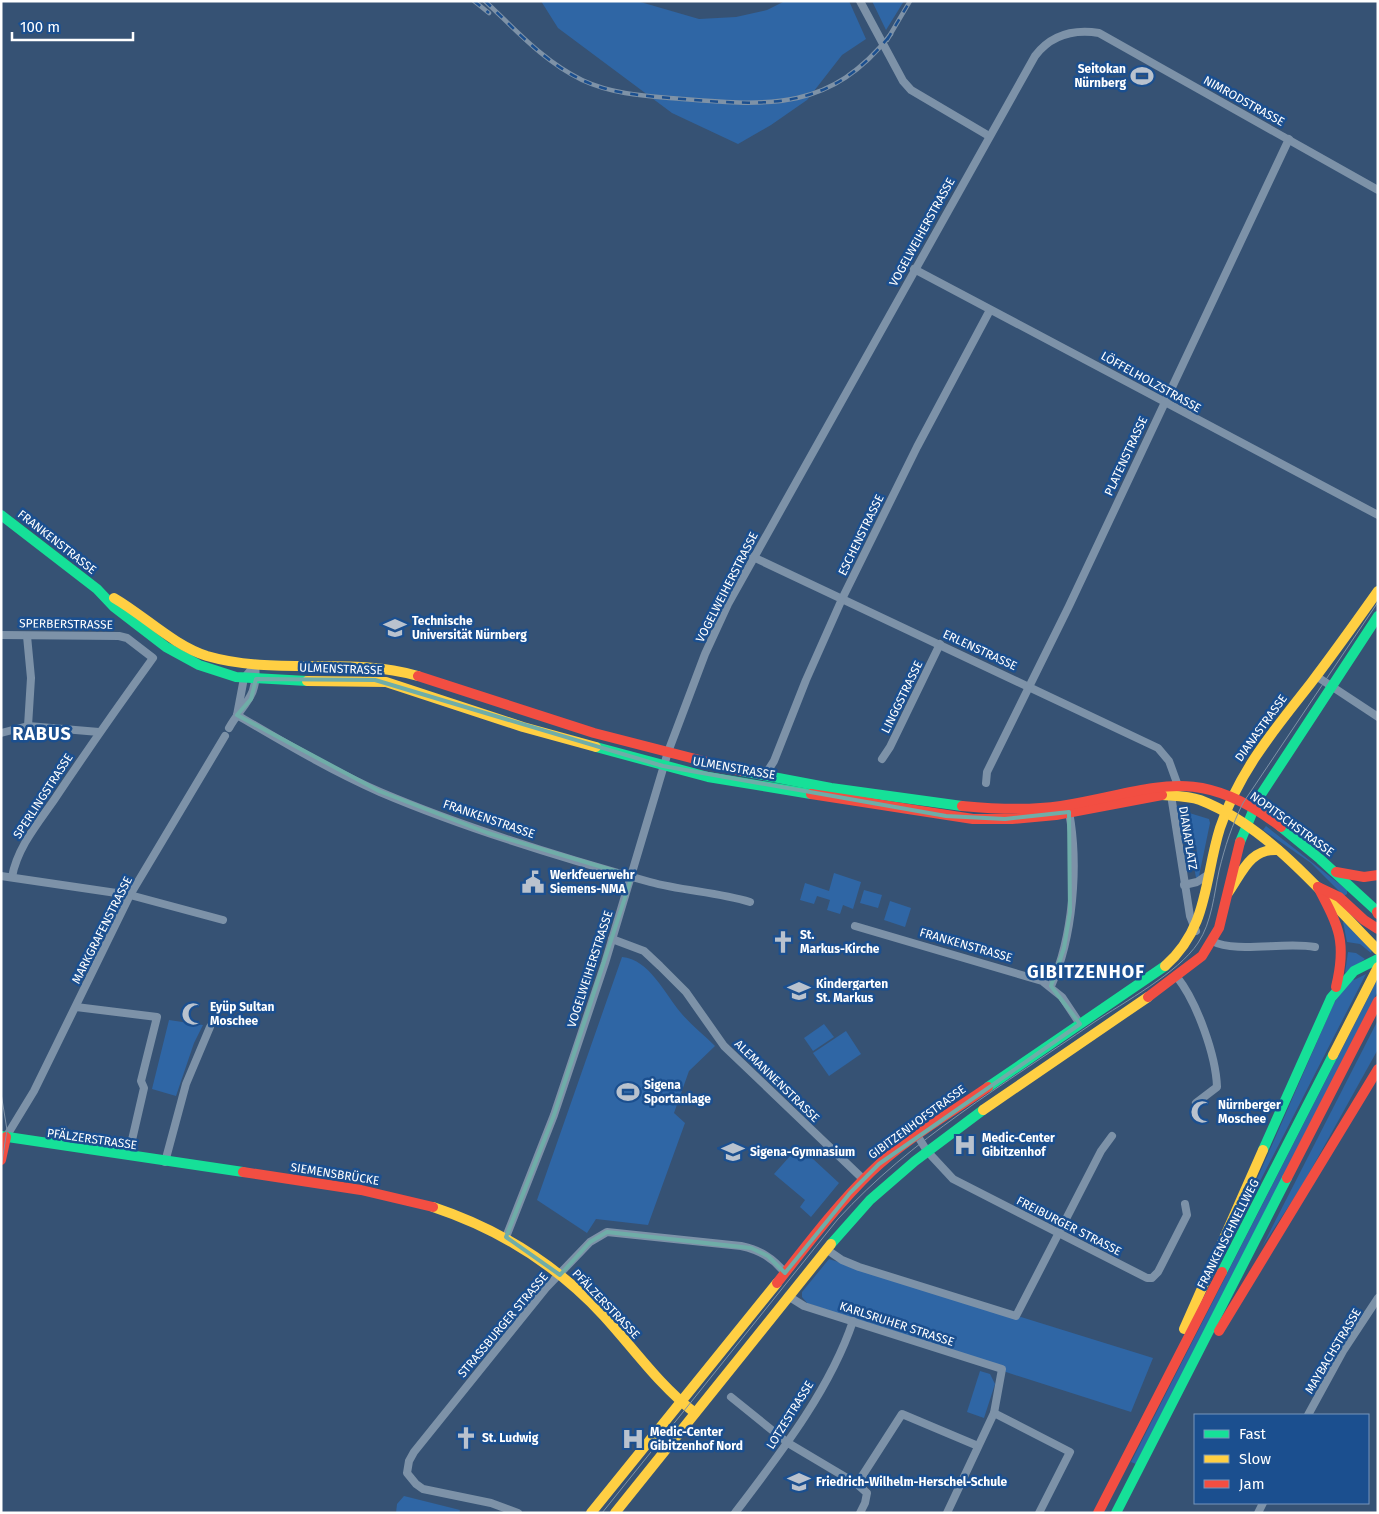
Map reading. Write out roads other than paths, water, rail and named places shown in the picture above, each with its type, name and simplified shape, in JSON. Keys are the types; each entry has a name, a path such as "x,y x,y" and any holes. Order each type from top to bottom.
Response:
{"main road":[{"name":"FRANKENSTRASSE","path":"1,515 97,589 114,607 172,651 206,668 244,678"},
{"name":"FRANKENSTRASSE","path":"97,589 118,600 182,645 218,659 255,665"},
{"name":"DIANASTRASSE","path":"1232,798 1252,759 1378,591"},
{"path":"614,1513 826,1249 870,1200 927,1151 1011,1090 1177,977 1198,960 1220,926 1246,825 1253,809 1266,786 1378,616"},
{"name":"ULMENSTRASSE","path":"255,665 364,666 391,670 545,719 668,752 765,775 889,798 1010,809 1060,806 1177,783 1203,787 1232,798"},
{"name":"ULMENSTRASSE","path":"244,678 386,682 541,732 663,766 739,782 946,816 1005,819 1070,812 1147,796 1199,800 1226,812"},
{"name":"NOPITSCHSTRASSE","path":"1232,798 1253,809 1336,872 1378,913"},
{"name":"GIBITZENHOFSTRASSE","path":"591,1513 863,1179 917,1136 1173,960 1184,950 1194,928 1226,812 1232,798"},
{"path":"1226,812 1278,850 1318,887 1376,948"},
{"path":"1228,893 1253,856 1267,849 1278,850"},
{"path":"1336,872 1364,877 1378,875"},
{"path":"1318,887 1348,899 1352,888"},
{"path":"1145,1422 1217,1252 1334,993 1342,962 1342,938 1337,921 1318,887"},
{"path":"1339,897 1364,920 1378,929"},
{"path":"1334,993 1349,975 1365,964 1378,959"},
{"name":"FRANKENSCHNELLWEG","path":"1098,1513 1378,967"},
{"path":"1116,1513 1378,1001"},
{"path":"1163,1423 1378,1069"},
{"path":"1,1160 4,1137"},
{"name":"PFÄLZERSTRASSE","path":"4,1137 170,1162"},
{"name":"SIEMENSBRÜCKE","path":"170,1162 386,1195 445,1210 486,1228"},
{"name":"PFÄLZERSTRASSE","path":"486,1228 506,1237 534,1254 560,1274 603,1315 663,1386 694,1413"}],"street":[{"path":"860,1 903,82 911,90 989,136"},
{"name":"VOGELWEIHERSTRASSE","path":"506,1237 554,1115 632,876 663,766 705,654 728,604 1034,56 1043,45 1069,33 1079,31 1099,33"},
{"name":"NIMRODSTRASSE","path":"1099,33 1378,190"},
{"name":"PLATENSTRASSE","path":"986,783 987,772 1030,686 1289,139"},
{"name":"LÖFFELHOLZSTRASSE","path":"914,269 1378,515"},
{"name":"ESCHENSTRASSE","path":"765,775 774,762 806,680 842,600 917,447 990,310"},
{"name":"ERLENSTRASSE","path":"754,557 1158,748 1169,761 1177,783"},
{"name":"SPERBERSTRASSE","path":"1,635 119,636 127,638 153,658"},
{"path":"27,636 31,678 28,726"},
{"name":"LINGGSTRASSE","path":"882,759 890,747 940,644"},
{"name":"SPERLINGSTRASSE","path":"12,877 14,863 30,835 99,732 153,658"},
{"path":"230,728 236,715 244,678 255,665"},
{"path":"236,715 251,699 256,679 255,665"},
{"path":"1316,676 1378,717"},
{"name":"FRANKENSTRASSE","path":"236,715 326,766 379,791 488,833 677,888 730,896 750,902"},
{"path":"1,733 28,726 99,732"},
{"name":"MARKGRAFENSTRASSE","path":"4,1137 31,1096 130,895 225,736"},
{"name":"DIANAPLATZ","path":"1171,799 1184,885 1194,928"},
{"path":"1051,986 1064,948 1070,912 1073,861 1070,812"},
{"name":"DIANAPLATZ","path":"1184,885 1197,882 1210,874"},
{"path":"1,876 130,895 223,920"},
{"name":"FRANKENSTRASSE","path":"855,926 1039,980 1051,986 1062,997 1080,1024"},
{"name":"ALEMANNENSTRASSE","path":"612,939 644,951 660,966 686,992 724,1046 863,1179"},
{"path":"1212,941 1225,946 1299,944 1315,947"},
{"path":"1177,977 1186,989 1212,1053 1216,1076 1216,1087 1196,1103"},
{"path":"76,1007 157,1017 141,1081 144,1088 132,1140"},
{"path":"170,1162 186,1084 210,1027"},
{"name":"FREIBURGER STRASSE","path":"917,1136 927,1151 953,1179 1141,1276 1152,1278 1158,1272 1187,1215 1185,1204"},
{"path":"826,1249 842,1260 859,1267 1008,1315 1017,1315 1101,1151 1112,1136"},
{"name":"STRASSBURGER STRASSE","path":"518,1513 491,1503 423,1488 410,1479 407,1467 414,1452 546,1288 590,1242 607,1232 751,1248 768,1256 785,1274"},
{"name":"KARLSRUHER STRASSE","path":"788,1296 804,1306 1002,1369 994,1413"},
{"name":"MAYBACHSTRASSE","path":"1309,1414 1343,1351 1378,1298"},
{"name":"LOTZESTRASSE","path":"735,1513 788,1443 844,1348 853,1321"},
{"path":"731,1397 788,1443 857,1484 866,1493 865,1503 860,1513"},
{"path":"947,1513 994,1413 1070,1452 1040,1513"},
{"path":"857,1484 902,1414 978,1446"}],"tram line":[{"path":"602,1513 838,1219 866,1190 896,1163 960,1114 1150,986 1178,965 1189,954 1203,935 1212,908 1224,853 1243,803 1378,602"},
{"path":"1,1093 7,1130 1,1168"}],"railway":[{"path":"474,1 489,13"},
{"path":"485,1 542,54 568,72 582,80 606,89 644,96 743,103 771,102 797,98 822,90 845,78 868,59 891,34"},
{"path":"887,40 910,1"}],"place":[{"name":"Seitokan Nürnberg","path":"1142,76"},
{"name":"Technische Universität Nürnberg","path":"395,628"},
{"name":"Werkfeuerwehr Siemens-NMA","path":"533,882"},
{"name":"St. Markus-Kirche","path":"783,942"},
{"name":"Kindergarten St. Markus","path":"799,991"},
{"name":"Eyüp Sultan Moschee","path":"193,1014"},
{"name":"Sigena Sportanlage","path":"628,1092"},
{"name":"Nürnberger Moschee","path":"1202,1112"},
{"name":"Medic-Center Gibitzenhof","path":"965,1145"},
{"name":"Sigena-Gymnasium","path":"733,1152"},
{"name":"St. Ludwig","path":"466,1438"},
{"name":"Medic-Center Gibitzenhof Nord","path":"633,1439"},
{"name":"Friedrich-Wilhelm-Herschel-Schule","path":"799,1482"}],"district":[{"name":"RABUS","path":"42,734"},
{"name":"GIBITZENHOF","path":"1086,972"}]}
